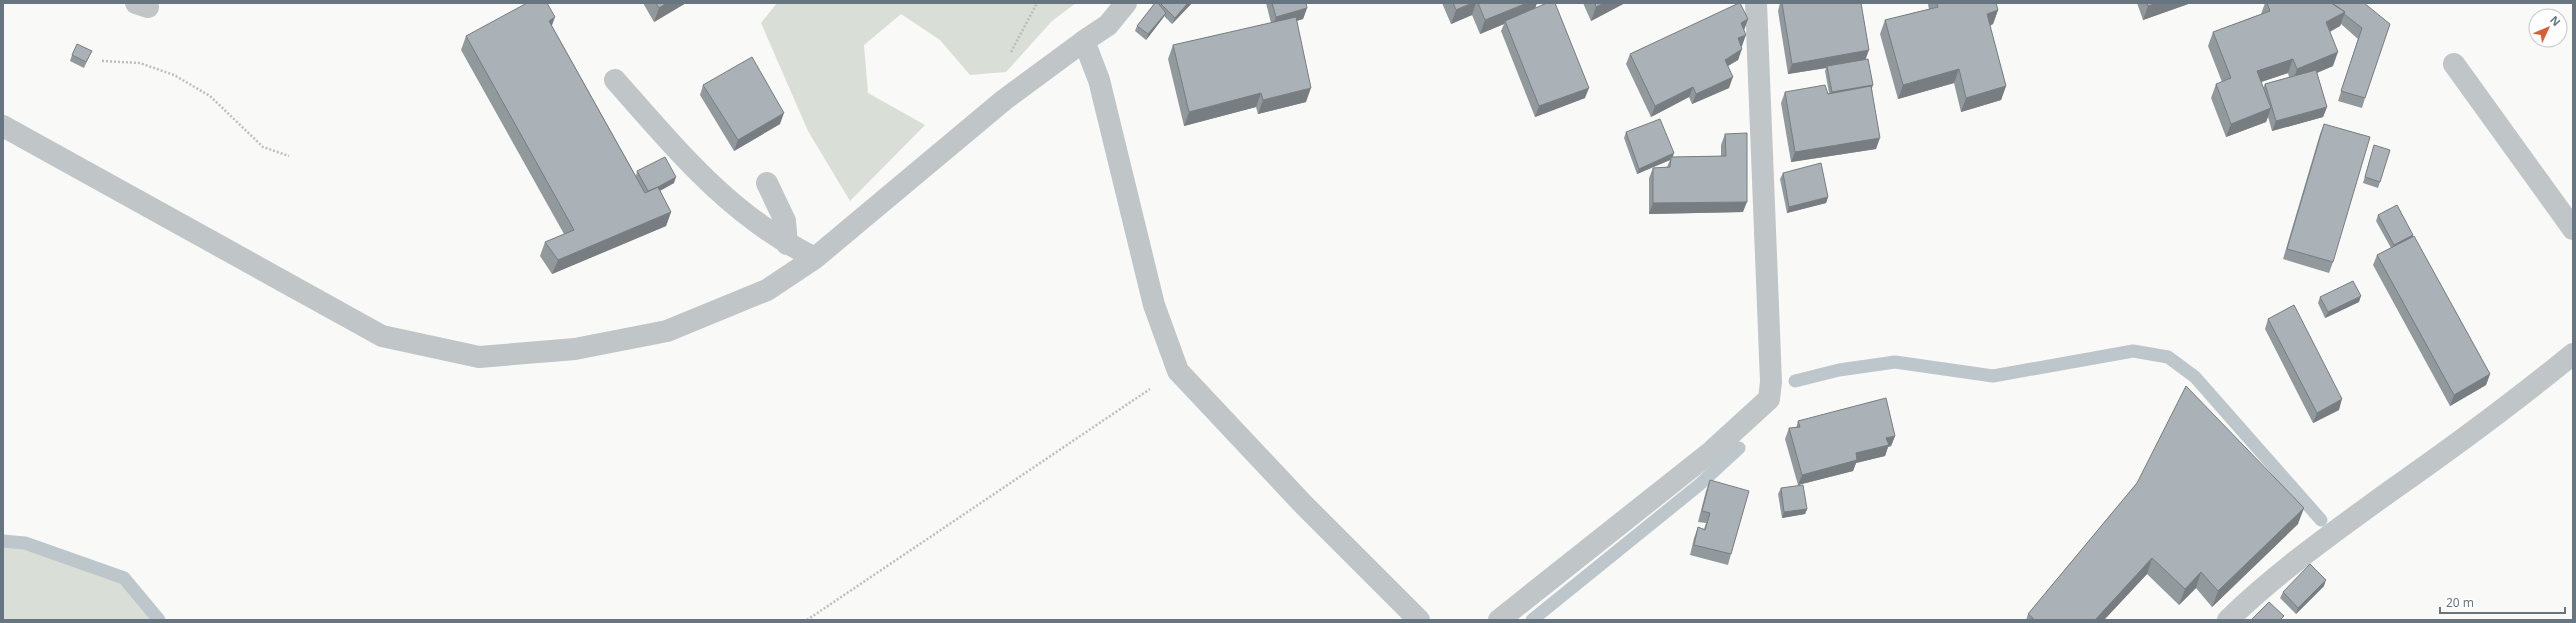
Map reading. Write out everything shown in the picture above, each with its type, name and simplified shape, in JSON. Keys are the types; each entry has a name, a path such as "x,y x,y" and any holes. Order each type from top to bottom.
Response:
{"street":[{"path":"3,126 382,336 479,357 575,349 667,331 767,290 815,258 1004,100 1108,25 1126,3"},
{"path":"1499,620 1712,451 1769,399 1771,374 1756,3"},
{"path":"1084,41 1099,80 1154,305 1178,371 1303,504 1419,620"},
{"path":"2454,64 2573,229"},
{"path":"615,80 690,165 749,218 787,244 815,258"},
{"path":"767,183 784,221 787,244"},
{"path":"2228,620 2255,593 2350,520 2511,404 2573,354"}],"path":[{"path":"102,61 140,63 174,75 210,96 263,147 289,156"},
{"path":"807,620 1178,371"}],"shaded area":[{"path":"777,3 1076,3 1052,21 1006,72 970,75 940,40 901,14 864,45 868,93 925,125 850,201 808,131 761,23"},
{"path":"3,545 27,547 123,581 155,620 3,620"}],"building":[{"path":"527,3 547,3 555,17 549,21 645,193 658,187 671,212 558,260 545,242 574,230 466,36"},
{"path":"656,3 667,3 659,8"},
{"path":"1155,3 1158,3 1166,13 1148,34 1137,26"},
{"path":"1160,3 1188,3 1175,18"},
{"path":"1272,3 1306,3 1307,8 1276,17"},
{"path":"1453,3 1472,3 1456,10"},
{"path":"1478,3 1527,3 1485,20"},
{"path":"1547,3 1555,3 1589,88 1539,106 1505,21"},
{"path":"1595,3 1604,3 1596,7"},
{"path":"1739,3 1748,19 1741,23 1746,35 1738,38 1742,49 1725,60 1733,77 1696,94 1693,87 1655,106 1630,54"},
{"path":"1782,3 1861,3 1869,50 1792,64"},
{"path":"1937,3 1996,3 1998,10 1987,14 2006,86 1966,98 1959,69 1903,85 1885,20 1938,7"},
{"path":"2147,3 2158,3 2148,6"},
{"path":"2267,3 2331,3 2345,12 2326,22 2338,52 2297,69 2293,59 2257,71 2271,108 2231,124 2216,84 2231,78 2213,32 2270,11"},
{"path":"2332,3 2364,3 2390,24 2365,98 2341,91 2362,28 2344,14 2345,12"},
{"path":"1296,17 1311,88 1263,100 1261,93 1189,112 1173,45"},
{"path":"77,44 92,51 86,62 72,55"},
{"path":"752,57 784,113 738,140 703,85"},
{"path":"1868,59 1873,85 1832,92 1827,66"},
{"path":"2316,70 2327,107 2276,121 2265,84"},
{"path":"1825,85 1828,94 1871,86 1880,138 1795,152 1785,92"},
{"path":"1660,119 1674,153 1639,169 1626,132"},
{"path":"2324,124 2370,137 2333,262 2287,249"},
{"path":"1747,133 1747,202 1653,203 1653,168 1670,167 1671,157 1726,156 1725,134"},
{"path":"2374,145 2390,150 2380,182 2365,177"},
{"path":"665,157 676,177 648,191 637,171"},
{"path":"1821,163 1828,197 1789,207 1783,173"},
{"path":"2397,205 2413,235 2394,245 2378,215"},
{"path":"2414,236 2490,374 2454,395 2377,255"},
{"path":"2353,281 2361,296 2328,312 2320,297"},
{"path":"2294,305 2342,399 2317,413 2268,319"},
{"path":"2186,386 2304,508 2218,591 2201,572 2185,589 2152,558 2095,620 2035,620 2028,614 2137,483"},
{"path":"1886,398 1895,436 1886,438 1889,445 1856,453 1857,460 1802,475 1789,428 1800,427 1798,421"},
{"path":"1710,480 1749,491 1731,554 1694,545 1698,527 1705,530 1710,513 1702,511"},
{"path":"1803,485 1807,509 1784,512 1781,488"},
{"path":"2310,564 2326,580 2298,608 2283,592"},
{"path":"2269,602 2284,616 2280,620 2251,620"}],"waterway":[{"path":"1795,381 1839,370 1895,362 1993,376 2133,351 2168,357 2195,377 2321,520"},
{"path":"1532,620 1699,485 1739,448"},
{"path":"3,541 25,543 124,578 159,620"}]}
